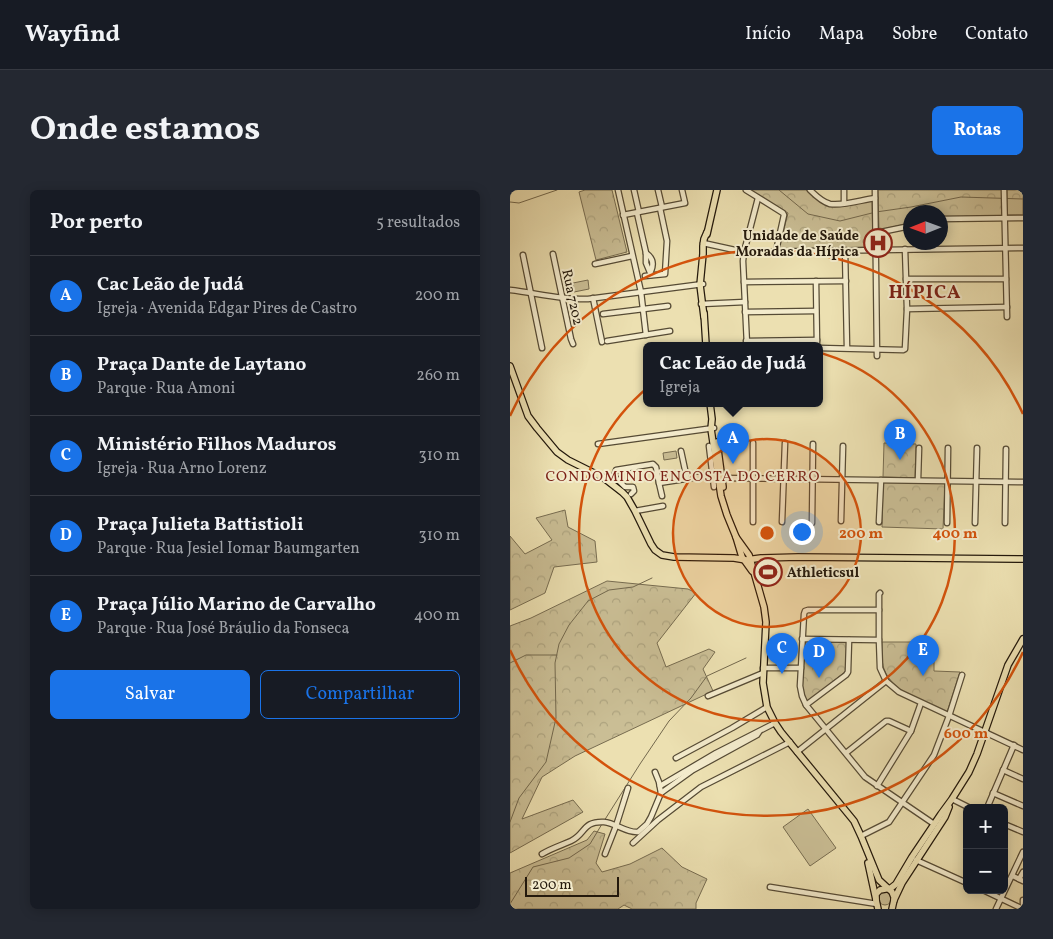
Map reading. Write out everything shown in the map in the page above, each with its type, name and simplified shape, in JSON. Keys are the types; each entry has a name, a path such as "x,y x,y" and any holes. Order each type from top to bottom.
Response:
{"main road":[{"path":"706,342 702,285 703,254 717,191"},
{"path":"510,366 528,416 546,439 557,452 568,460 618,487 627,497 651,544 662,555 744,560 761,558 1023,559"},
{"path":"710,407 717,476 724,495 724,504 741,554 754,575"},
{"path":"736,537 748,552 764,607 766,622 763,683 767,707 775,723 854,821 879,880 892,892 894,900"},
{"path":"734,558 743,552 748,552 761,558"},
{"path":"882,906 877,892 894,887 915,859 969,772 1008,665 1023,639"},
{"path":"882,906 891,905 934,824 943,816"},
{"path":"866,848 882,906"}],"street":[{"path":"618,190 641,292 646,335"},
{"path":"634,190 646,253 646,263 651,273"},
{"path":"645,276 651,273 665,274 667,241 658,190"},
{"path":"623,215 685,203 682,190"},
{"path":"746,190 784,215 776,251"},
{"path":"810,190 815,192 819,199 829,204 844,204 875,198"},
{"path":"844,190 844,204"},
{"path":"875,190 877,353"},
{"path":"1004,190 1007,317"},
{"path":"746,342 743,261 758,198"},
{"path":"948,220 1023,218"},
{"path":"876,234 903,228"},
{"path":"705,243 744,252 903,249"},
{"path":"948,249 1023,248"},
{"path":"845,250 847,348"},
{"path":"823,345 877,353 905,349 907,309 905,250"},
{"name":"Rua 7202","path":"553,254 573,344"},
{"path":"524,256 542,348"},
{"path":"596,264 632,256"},
{"path":"906,279 1006,278"},
{"path":"744,282 846,280"},
{"path":"816,281 818,342"},
{"path":"510,290 576,300 702,285"},
{"path":"593,298 604,342 670,331"},
{"path":"703,304 745,302"},
{"path":"603,314 668,306"},
{"path":"907,309 1006,307"},
{"path":"745,312 816,311"},
{"path":"598,444 713,428"},
{"path":"753,442 753,522"},
{"path":"782,522 785,443"},
{"path":"812,523 813,444"},
{"path":"709,446 717,476 714,487"},
{"path":"841,521 843,446"},
{"path":"918,480 919,448"},
{"path":"946,523 948,448"},
{"path":"975,523 977,448"},
{"path":"1005,523 1006,449"},
{"path":"681,451 687,479"},
{"path":"631,494 634,491 633,487 625,487 615,478 616,470 655,465 662,496"},
{"path":"659,484 717,476 1023,482"},
{"path":"880,522 881,480"},
{"path":"635,511 663,506"},
{"path":"880,593 880,668 886,681 899,692 1023,750"},
{"path":"879,610 805,611 800,686 802,696 806,705 865,777 934,824"},
{"path":"802,639 879,640"},
{"path":"806,705 848,672 848,640"},
{"path":"708,696 763,670 801,668"},
{"path":"861,836 889,822 934,755 962,675"},
{"path":"798,752 886,681"},
{"path":"877,786 911,731 921,703"},
{"path":"676,758 767,707"},
{"path":"846,753 886,721 911,731"},
{"path":"542,854 576,838 592,823 607,823 631,832 638,832 647,824 661,793 717,755 775,723"},
{"path":"633,843 658,820 701,787 790,742"},
{"path":"989,804 1014,745"},
{"path":"660,786 717,755"},
{"path":"1003,770 1023,779"},
{"path":"655,772 661,793"},
{"path":"605,854 628,788"},
{"path":"993,793 1023,806"},
{"path":"952,799 963,804"},
{"path":"1008,826 1023,832"},
{"path":"996,909 1023,852"},
{"path":"915,859 963,881"},
{"path":"1012,876 1021,880 1023,872"},
{"path":"770,887 882,906"},
{"path":"992,894 1023,909"}],"green space":[{"path":"585,190 612,190 627,252 596,260 579,192"},
{"path":"750,190 806,190 823,204 834,207 872,200 873,247 779,249 788,213"},
{"path":"878,190 1002,190 1002,216 948,217 948,205 903,205 903,225 879,230"},
{"path":"1007,190 1023,190 1023,215 1007,215"},
{"path":"588,280 589,289 574,292 573,283"},
{"path":"884,443 916,444 915,478 883,477"},
{"path":"676,451 677,458 664,460 663,453"},
{"path":"883,481 945,483 943,529 882,527"},
{"path":"565,510 568,527 595,541 597,562 554,567 545,593 510,610 510,536 525,554 552,540 536,518"},
{"path":"607,581 688,589 696,593 657,643 666,667 709,649 715,652 703,669 713,691 575,756 542,777 522,819 573,800 583,812 510,853 510,626 531,618"},
{"path":"804,640 847,641 846,671 807,702 801,685"},
{"path":"882,642 934,642 934,671 960,672 947,712 902,691 888,677 882,659"},
{"path":"808,809 836,848 810,866 783,827"},
{"path":"594,831 605,834 596,863 602,872 630,864 662,848 682,867 707,879 696,903 696,909 632,909 624,905 618,909 510,909 510,873 587,840"},
{"path":"885,891 890,893 892,898 890,903 885,905 880,903 878,898 880,893"}],"waterway":[{"path":"510,202 519,203 557,190"},
{"path":"779,190 808,214 840,221 872,213"},
{"path":"876,212 961,197 1023,199"},
{"path":"510,822 519,798 546,762 556,718 555,663 559,644 569,625 588,601 609,590 633,587 652,578"},
{"path":"510,663 526,655 557,655"},
{"path":"604,821 669,721 691,698 707,676 746,658"},
{"path":"510,904 533,867 569,858 590,844 602,824"}],"place":[{"name":"Unidade de Saúde Moradas da Hípica","path":"878,243"},
{"name":"Praça Dante de Laytano","path":"900,460"},
{"name":"Cac Leão de Judá","path":"733,464"},
{"name":"Athleticsul","path":"768,572"},
{"name":"Ministério Filhos Maduros","path":"782,674"},
{"name":"Praça Júlio Marino de Carvalho","path":"923,676"},
{"name":"Praça Julieta Battistioli","path":"819,678"}],"district":[{"name":"HÍPICA","path":"925,291"},
{"name":"CONDOMINIO ENCOSTA DO CERRO","path":"683,476"}]}
